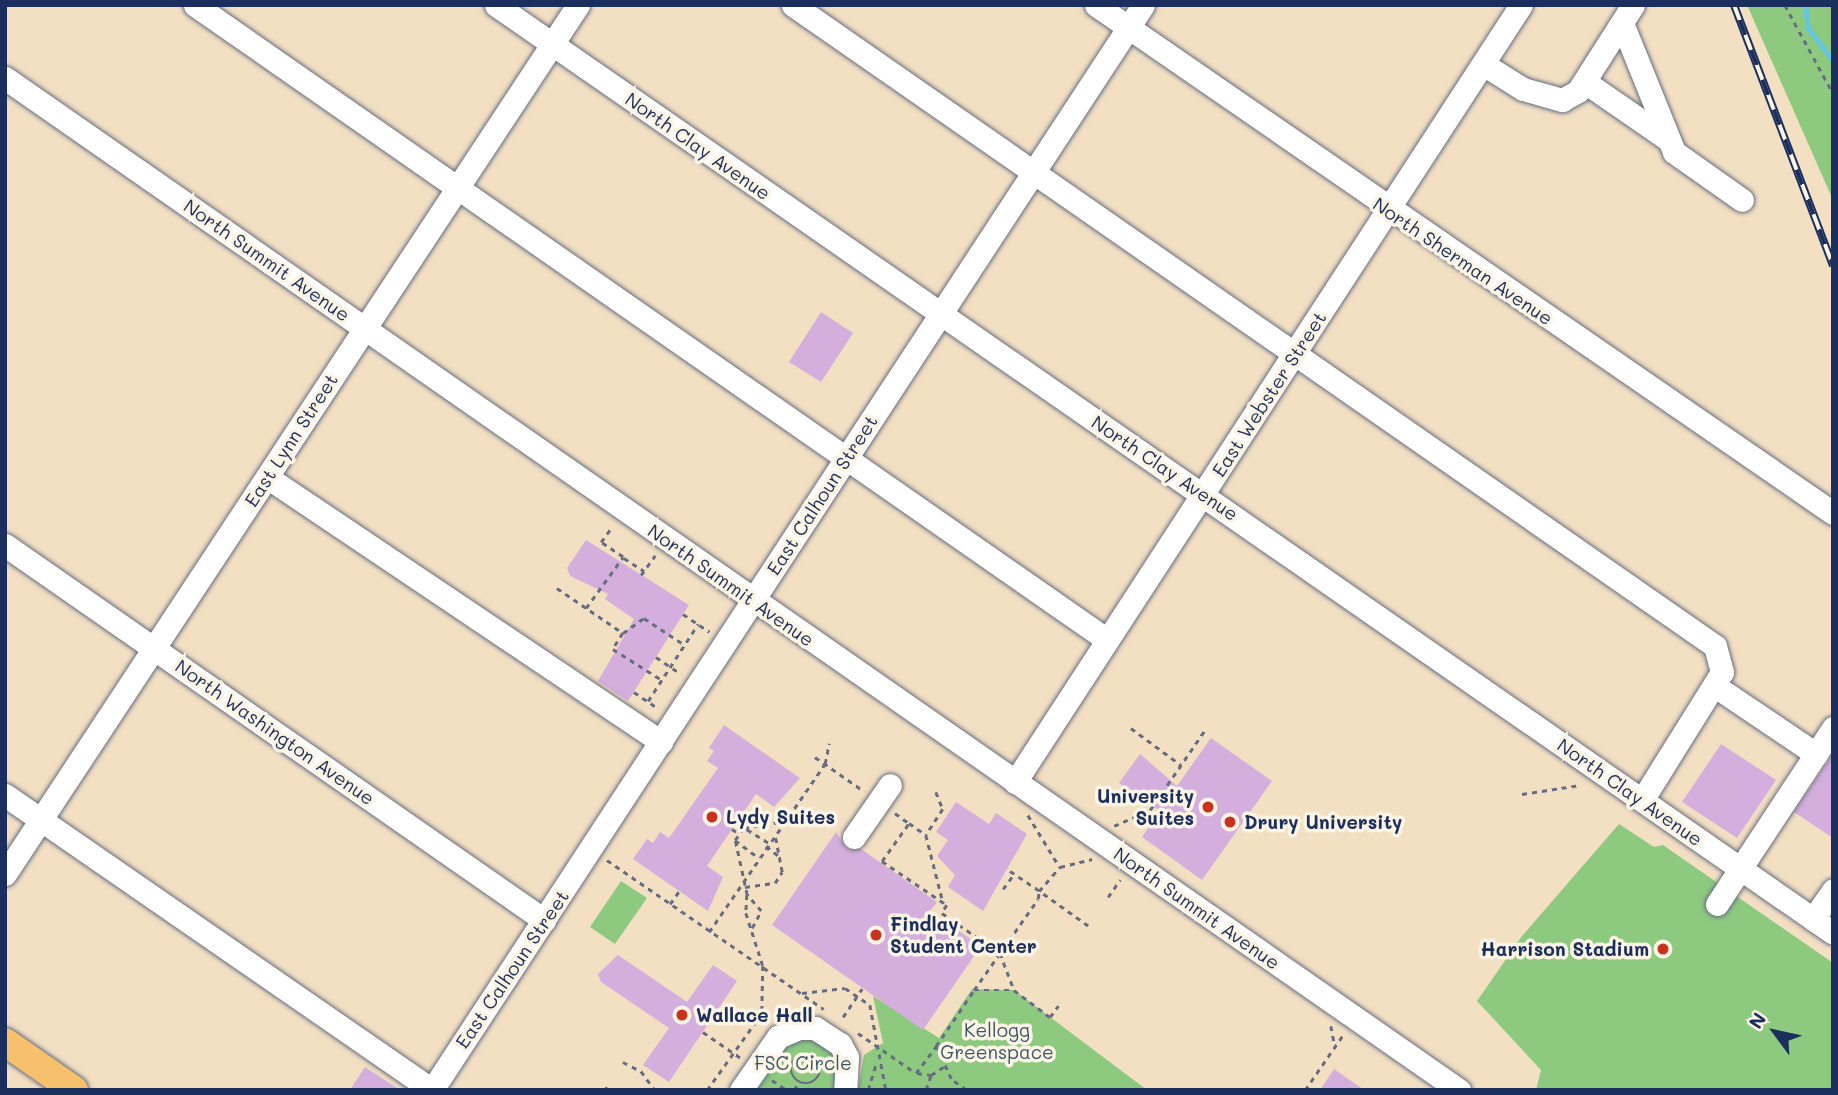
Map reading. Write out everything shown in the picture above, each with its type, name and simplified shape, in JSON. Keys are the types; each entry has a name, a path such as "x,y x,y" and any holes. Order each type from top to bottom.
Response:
{"main road":[{"path":"5,1042 74,1090"}],"street":[{"path":"195,5 1106,639"},
{"name":"North Clay Avenue","path":"496,5 1833,933"},
{"name":"East Lynn Street","path":"5,874 578,5"},
{"path":"793,5 1716,646 1722,655 1714,686 1642,800"},
{"name":"North Sherman Avenue","path":"1096,5 1389,211 1833,513"},
{"name":"East Calhoun Street","path":"432,1090 1143,5"},
{"name":"East Webster Street","path":"1015,782 1521,5"},
{"path":"1483,64 1523,89 1562,100 1584,82 1628,14"},
{"path":"1628,14 1674,152 1742,200"},
{"name":"North Summit Avenue","path":"5,78 1459,1090"},
{"path":"1584,82 1669,140"},
{"path":"267,477 661,741"},
{"name":"North Washington Avenue","path":"5,545 544,920"},
{"path":"1714,686 1816,754"},
{"path":"1717,904 1833,728"},
{"path":"854,837 890,786"},
{"path":"5,795 432,1090"},
{"path":"1813,919 1833,890"},
{"path":"741,1090 778,1037 799,1028 815,1028 840,1044 848,1072 845,1090"}],"path":[{"path":"1785,5 1833,93"},
{"path":"597,548 611,527"},
{"path":"601,542 643,573 655,556"},
{"path":"586,608 622,557"},
{"path":"557,588 623,633"},
{"path":"683,614 713,634"},
{"path":"662,680 614,649 623,633 644,618 685,645"},
{"path":"648,701 698,624"},
{"path":"656,657 684,676"},
{"path":"634,692 662,710"},
{"path":"1132,728 1181,765"},
{"path":"1114,827 1150,810 1205,730"},
{"path":"709,932 825,764 829,743"},
{"path":"815,757 825,764"},
{"path":"1522,794 1580,785"},
{"path":"926,835 943,809 936,792"},
{"path":"1025,809 1060,867"},
{"path":"707,1090 762,1013 763,966 752,928 735,841 744,828 785,821"},
{"path":"943,902 881,862 909,823 926,835 943,902 942,913 1000,953 1014,990 1050,1017 1058,1006"},
{"path":"744,828 779,856"},
{"path":"732,829 740,834"},
{"path":"745,887 775,883 782,872 775,834"},
{"path":"735,841 759,858"},
{"path":"916,1073 1000,953 1039,891 1060,867 1094,856"},
{"path":"604,858 709,932 842,1019 916,1073 931,1075"},
{"path":"1006,869 1088,926"},
{"path":"1003,889 1014,874"},
{"path":"1108,897 1123,876"},
{"path":"670,904 679,891"},
{"path":"747,895 761,911 752,928"},
{"path":"802,993 845,988 870,1005 877,1046 876,1063 868,1090"},
{"path":"842,1019 862,989"},
{"path":"974,990 1014,990"},
{"path":"762,1013 774,1024"},
{"path":"1330,1018 1335,1046"},
{"path":"703,1032 733,1052"},
{"path":"1305,1090 1341,1037"},
{"path":"936,1046 945,1066 966,1090"},
{"path":"794,1090 799,1082 819,1076 811,1055 792,1065 799,1082"},
{"path":"623,1062 641,1071 655,1090"},
{"path":"876,1063 886,1090"},
{"path":"926,1090 931,1075 945,1066"},
{"path":"763,1073 787,1090"}],"green space":[{"path":"1747,5 1833,5 1833,200"},
{"name":"Harrison Stadium","path":"1619,824 1654,847 1663,845 1833,963 1833,1090 1536,1090 1541,1070 1477,1001 1522,936"},
{"path":"621,881 647,898 615,944 590,927"},
{"name":"Kellogg Greenspace","path":"972,989 1014,990 1147,1090 858,1090 864,1055 883,1043 873,996 939,1038"},
{"name":"FSC Circle","path":"808,1036 837,1054 834,1090 751,1090 780,1049"}],"building":[{"path":"821,312 853,333 821,382 789,362"},
{"path":"586,540 689,605 628,701 598,681 634,619 605,599 608,594 570,576 567,568"},
{"name":"Lydy Suites","path":"724,725 800,778 774,807 756,794 707,866 723,877 708,911 633,859 647,839 653,843 660,832 669,838 718,768 707,761 714,751 709,748"},
{"name":"University Suites","path":"1211,738 1272,781 1202,880 1142,837 1160,811 1119,783 1140,754 1177,786"},
{"path":"1721,744 1776,780 1737,838 1682,802"},
{"path":"1833,754 1833,838 1794,812"},
{"path":"956,802 989,824 996,813 1027,834 983,911 948,887 955,875 937,856 948,840 936,832"},
{"name":"Findlay Student Center","path":"836,832 847,849 861,849 937,902 930,911 981,946 923,1030 772,925"},
{"name":"Wallace Hall","path":"618,955 687,1002 713,965 737,981 669,1082 643,1065 669,1028 601,982 598,974"},
{"path":"365,1067 400,1090 350,1090"},
{"path":"1334,1069 1364,1090 1320,1090"}],"waterway":[{"path":"1805,5 1808,28 1833,61"}],"railway":[{"path":"1734,5 1833,266"}],"place":[{"name":"University Suites","path":"1208,807"},
{"name":"Lydy Suites","path":"712,817"},
{"name":"Drury University","path":"1230,822"},
{"name":"Findlay Student Center","path":"876,935"},
{"name":"Harrison Stadium","path":"1663,949"},
{"name":"Wallace Hall","path":"682,1015"}]}
